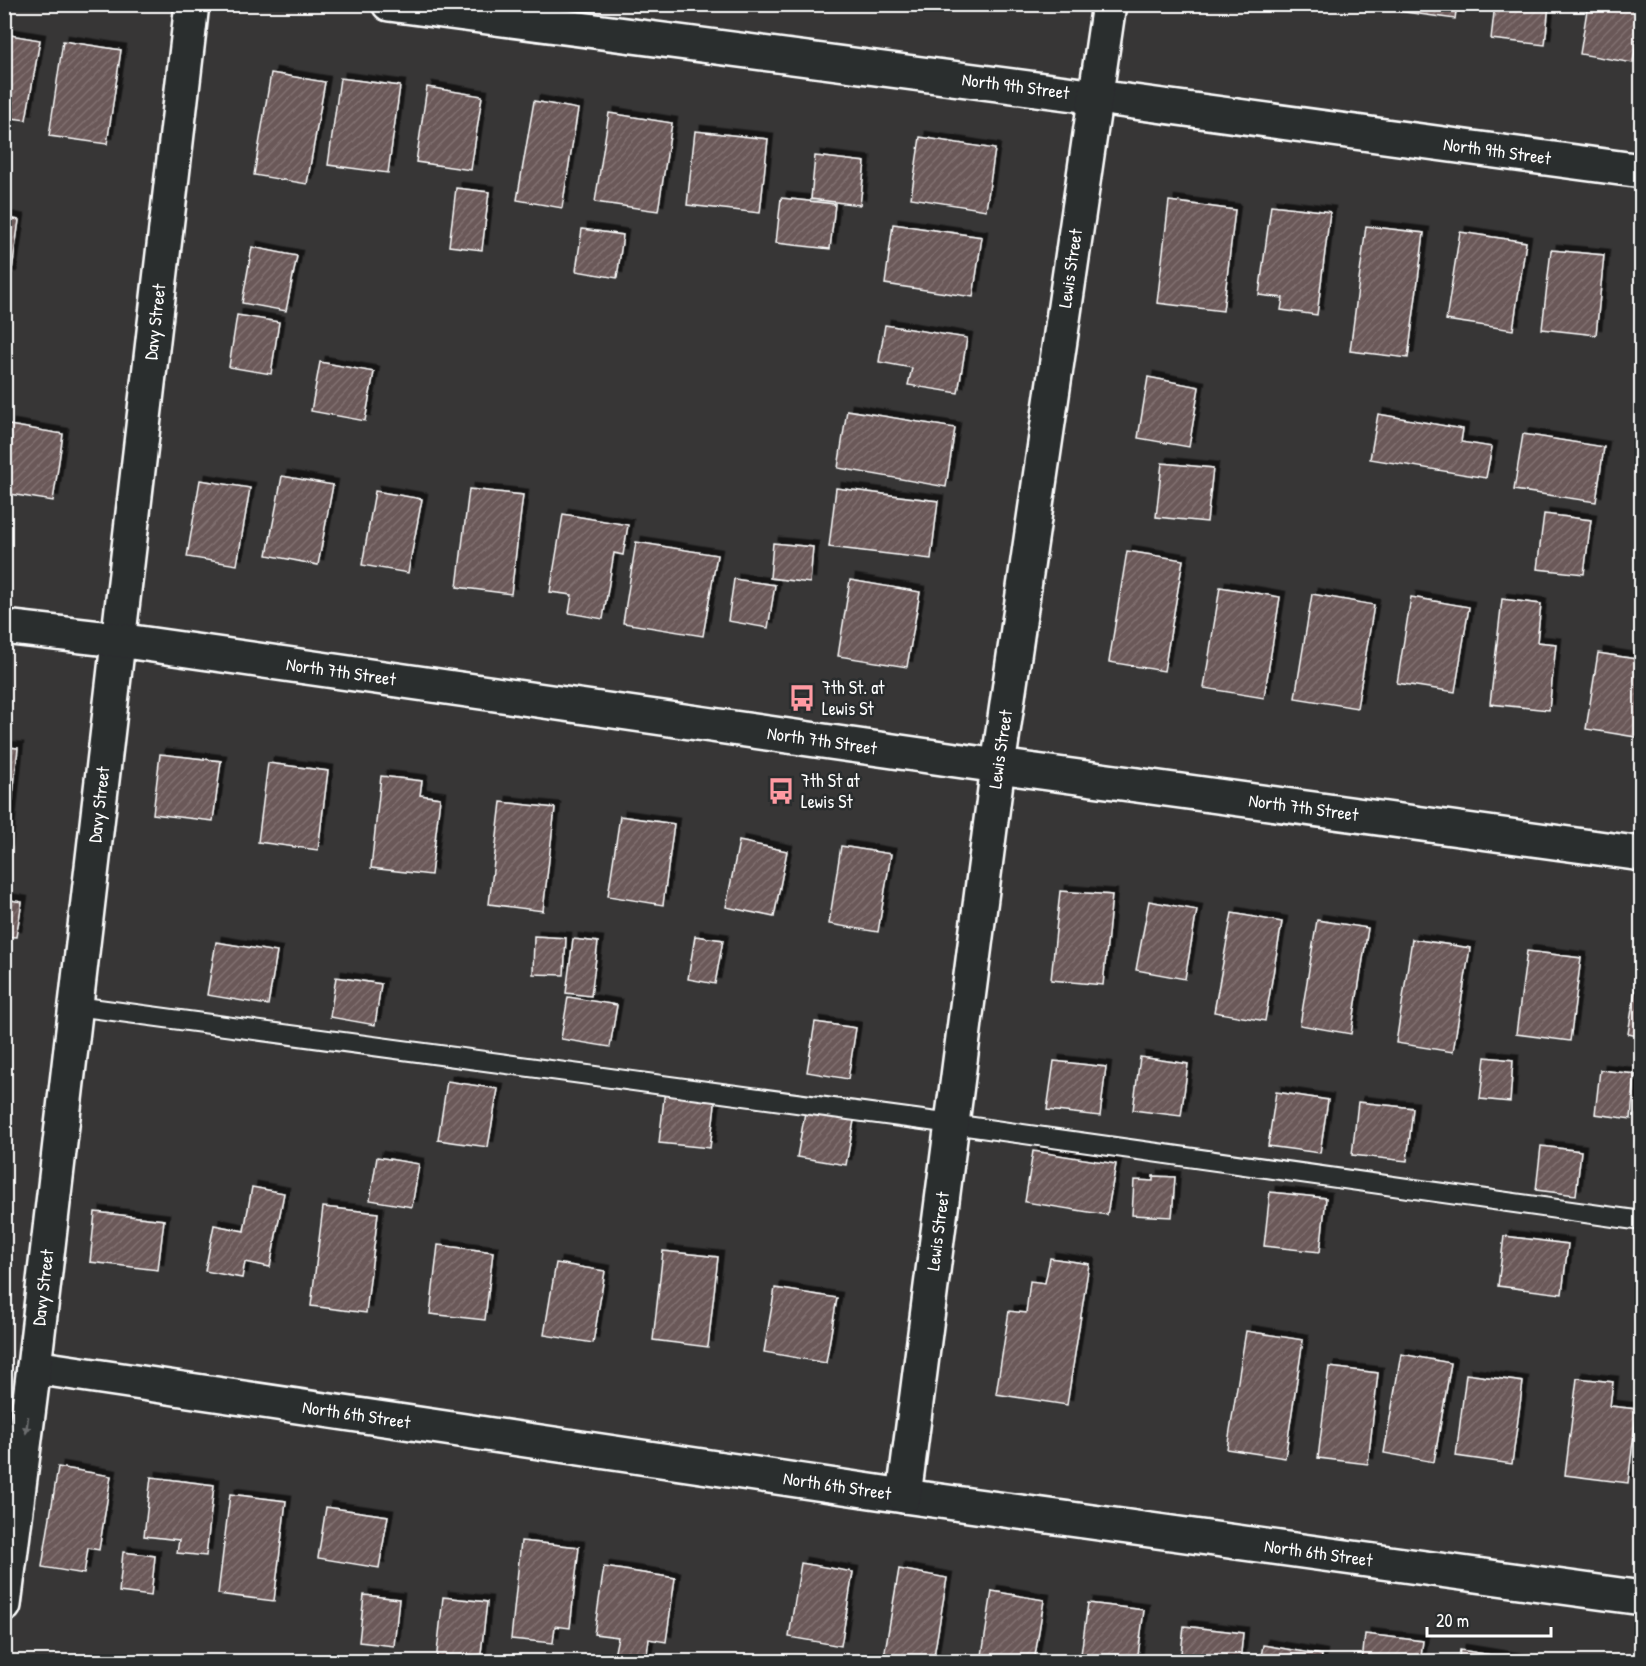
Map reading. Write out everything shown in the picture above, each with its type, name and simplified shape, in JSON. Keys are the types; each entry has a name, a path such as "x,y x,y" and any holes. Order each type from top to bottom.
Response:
{"street":[{"name":"Davy Street","path":"4,1605 34,1367 192,4"},
{"name":"North 9th Street","path":"388,4 1641,171"},
{"name":"Lewis Street","path":"904,1496 998,766 1109,4"},
{"name":"North 7th Street","path":"4,627 118,640 998,766 1641,854"},
{"name":"North 6th Street","path":"34,1367 904,1496 1641,1598"}],"lane":[{"path":"76,1006 952,1124 1641,1221"}],"building":[{"path":"1398,4 1457,4 1455,19 1398,11"},
{"path":"1495,4 1549,4 1545,45 1491,39"},
{"path":"1588,4 1642,4 1633,63 1580,54"},
{"path":"4,34 40,40 26,120 12,118 11,127 4,125"},
{"path":"63,41 121,50 107,144 49,136"},
{"path":"271,73 325,82 307,184 254,175"},
{"path":"340,78 400,86 388,173 328,165"},
{"path":"427,87 482,96 471,170 416,162"},
{"path":"534,101 578,109 562,208 517,200"},
{"path":"609,113 672,123 658,211 595,202"},
{"path":"695,131 768,139 760,213 687,205"},
{"path":"920,137 995,149 986,210 911,198"},
{"path":"815,156 865,162 860,205 811,199"},
{"path":"456,188 489,192 482,250 449,246"},
{"path":"781,198 835,204 830,249 776,243"},
{"path":"1169,201 1235,210 1223,311 1157,303"},
{"path":"1271,205 1330,212 1317,315 1281,310 1283,298 1259,295"},
{"path":"4,217 19,220 11,277 4,276"},
{"path":"893,224 982,237 973,297 885,284"},
{"path":"1366,226 1424,233 1408,358 1350,351"},
{"path":"582,229 623,235 617,278 576,271"},
{"path":"1460,232 1526,242 1513,330 1446,320"},
{"path":"252,247 297,256 286,311 242,303"},
{"path":"1551,250 1604,255 1596,335 1542,329"},
{"path":"237,315 279,322 271,374 229,367"},
{"path":"885,325 967,338 958,393 908,385 912,368 879,362"},
{"path":"320,362 374,372 365,421 311,411"},
{"path":"1148,377 1199,387 1189,447 1138,438"},
{"path":"847,410 955,428 946,487 838,468"},
{"path":"1378,414 1463,429 1461,442 1492,447 1486,478 1370,459"},
{"path":"9,425 63,434 53,501 4,493 4,453"},
{"path":"1523,434 1604,447 1596,502 1514,490"},
{"path":"1162,463 1213,468 1207,522 1156,517"},
{"path":"282,476 333,485 318,565 267,555"},
{"path":"200,480 250,488 237,565 187,557"},
{"path":"836,488 938,501 931,559 829,547"},
{"path":"469,489 523,495 511,594 457,587"},
{"path":"375,491 422,499 408,573 362,565"},
{"path":"563,514 628,525 623,555 614,553 603,619 569,613 572,595 550,592"},
{"path":"1544,514 1591,520 1584,574 1537,569"},
{"path":"636,542 717,555 703,636 623,623"},
{"path":"773,543 813,547 810,583 770,578"},
{"path":"1127,551 1183,560 1164,671 1109,662"},
{"path":"734,579 775,585 768,628 728,621"},
{"path":"850,580 920,592 907,667 838,656"},
{"path":"1220,587 1280,597 1264,698 1204,688"},
{"path":"1312,594 1374,605 1357,708 1295,698"},
{"path":"1411,597 1469,607 1455,692 1397,683"},
{"path":"1502,599 1541,604 1537,642 1556,644 1549,710 1490,704"},
{"path":"1598,653 1642,660 1642,738 1586,729"},
{"path":"4,747 18,748 7,851 4,851"},
{"path":"160,754 221,761 213,821 153,814"},
{"path":"268,763 328,771 318,850 258,842"},
{"path":"381,776 422,781 420,795 440,798 431,875 371,868"},
{"path":"501,802 555,808 543,911 489,904"},
{"path":"620,816 674,824 663,905 608,896"},
{"path":"739,841 787,851 774,917 726,907"},
{"path":"841,846 891,854 878,932 829,924"},
{"path":"1060,891 1112,895 1103,985 1051,980"},
{"path":"4,899 22,902 16,937 4,936"},
{"path":"1149,901 1197,910 1185,979 1136,970"},
{"path":"1232,913 1282,922 1265,1021 1214,1012"},
{"path":"1317,920 1368,928 1351,1034 1300,1025"},
{"path":"534,936 566,938 564,975 533,974"},
{"path":"695,936 723,940 715,984 688,979"},
{"path":"573,939 598,942 591,996 566,993"},
{"path":"1412,939 1470,948 1453,1052 1396,1043"},
{"path":"216,942 277,952 268,1005 207,995"},
{"path":"1527,951 1581,958 1570,1041 1516,1034"},
{"path":"1638,972 1642,972 1642,1037 1628,1034"},
{"path":"336,977 381,984 375,1025 330,1017"},
{"path":"568,997 617,1005 610,1047 561,1039"},
{"path":"815,1022 856,1028 848,1079 807,1072"},
{"path":"1140,1057 1188,1064 1181,1116 1133,1110"},
{"path":"1485,1057 1513,1060 1510,1102 1480,1099"},
{"path":"1054,1061 1106,1067 1100,1116 1047,1110"},
{"path":"1600,1070 1635,1074 1631,1119 1595,1114"},
{"path":"447,1081 498,1089 488,1147 438,1140"},
{"path":"665,1089 716,1095 710,1148 659,1143"},
{"path":"1276,1092 1328,1100 1320,1153 1268,1146"},
{"path":"1358,1102 1413,1108 1407,1161 1352,1155"},
{"path":"806,1107 855,1115 846,1165 797,1157"},
{"path":"1541,1146 1581,1151 1576,1195 1536,1190"},
{"path":"1033,1151 1116,1164 1107,1215 1025,1202"},
{"path":"377,1157 419,1164 412,1207 370,1200"},
{"path":"1153,1176 1175,1177 1172,1217 1132,1215 1134,1180 1153,1181"},
{"path":"252,1187 284,1193 270,1267 245,1262 242,1278 205,1271 214,1225 244,1231"},
{"path":"1270,1192 1326,1198 1320,1252 1264,1246"},
{"path":"323,1207 378,1213 366,1313 311,1306"},
{"path":"95,1212 164,1220 158,1270 90,1262"},
{"path":"1504,1236 1568,1244 1562,1294 1498,1286"},
{"path":"438,1245 493,1252 485,1320 430,1314"},
{"path":"663,1251 718,1257 708,1347 653,1340"},
{"path":"1050,1258 1089,1264 1067,1405 996,1394 1009,1311 1026,1313 1030,1281 1045,1283"},
{"path":"556,1263 605,1271 593,1343 544,1335"},
{"path":"775,1288 837,1298 826,1363 764,1352"},
{"path":"1246,1331 1303,1340 1285,1458 1227,1449"},
{"path":"1401,1354 1451,1363 1434,1462 1384,1453"},
{"path":"1329,1367 1378,1373 1368,1464 1318,1458"},
{"path":"1466,1374 1523,1382 1512,1464 1456,1456"},
{"path":"1577,1378 1613,1382 1610,1406 1637,1409 1628,1483 1565,1475"},
{"path":"58,1467 111,1476 99,1550 88,1548 84,1574 42,1567"},
{"path":"151,1477 214,1485 206,1556 177,1553 179,1540 144,1536"},
{"path":"230,1494 286,1501 274,1601 218,1594"},
{"path":"326,1507 388,1516 379,1568 318,1558"},
{"path":"521,1541 579,1547 570,1628 555,1626 553,1643 511,1639"},
{"path":"123,1552 155,1556 151,1596 119,1592"},
{"path":"801,1563 853,1572 841,1646 789,1637"},
{"path":"604,1567 675,1578 666,1642 649,1639 646,1661 614,1656 618,1637 594,1634"},
{"path":"899,1569 947,1578 933,1662 910,1662 884,1657"},
{"path":"992,1591 1044,1600 1034,1662 981,1662"},
{"path":"364,1595 399,1599 394,1646 359,1642"},
{"path":"443,1597 487,1602 480,1662 436,1662"},
{"path":"1088,1603 1144,1610 1137,1662 1080,1662"},
{"path":"1184,1626 1243,1633 1240,1662 1180,1662"},
{"path":"1365,1634 1423,1641 1420,1662 1362,1662"},
{"path":"1263,1645 1322,1655 1321,1662 1260,1662"},
{"path":"1460,1650 1521,1660 1521,1662 1458,1662"}],"place":[{"name":"7th St. at Lewis St","path":"802,698"},
{"name":"7th St at Lewis St","path":"781,791"}]}
